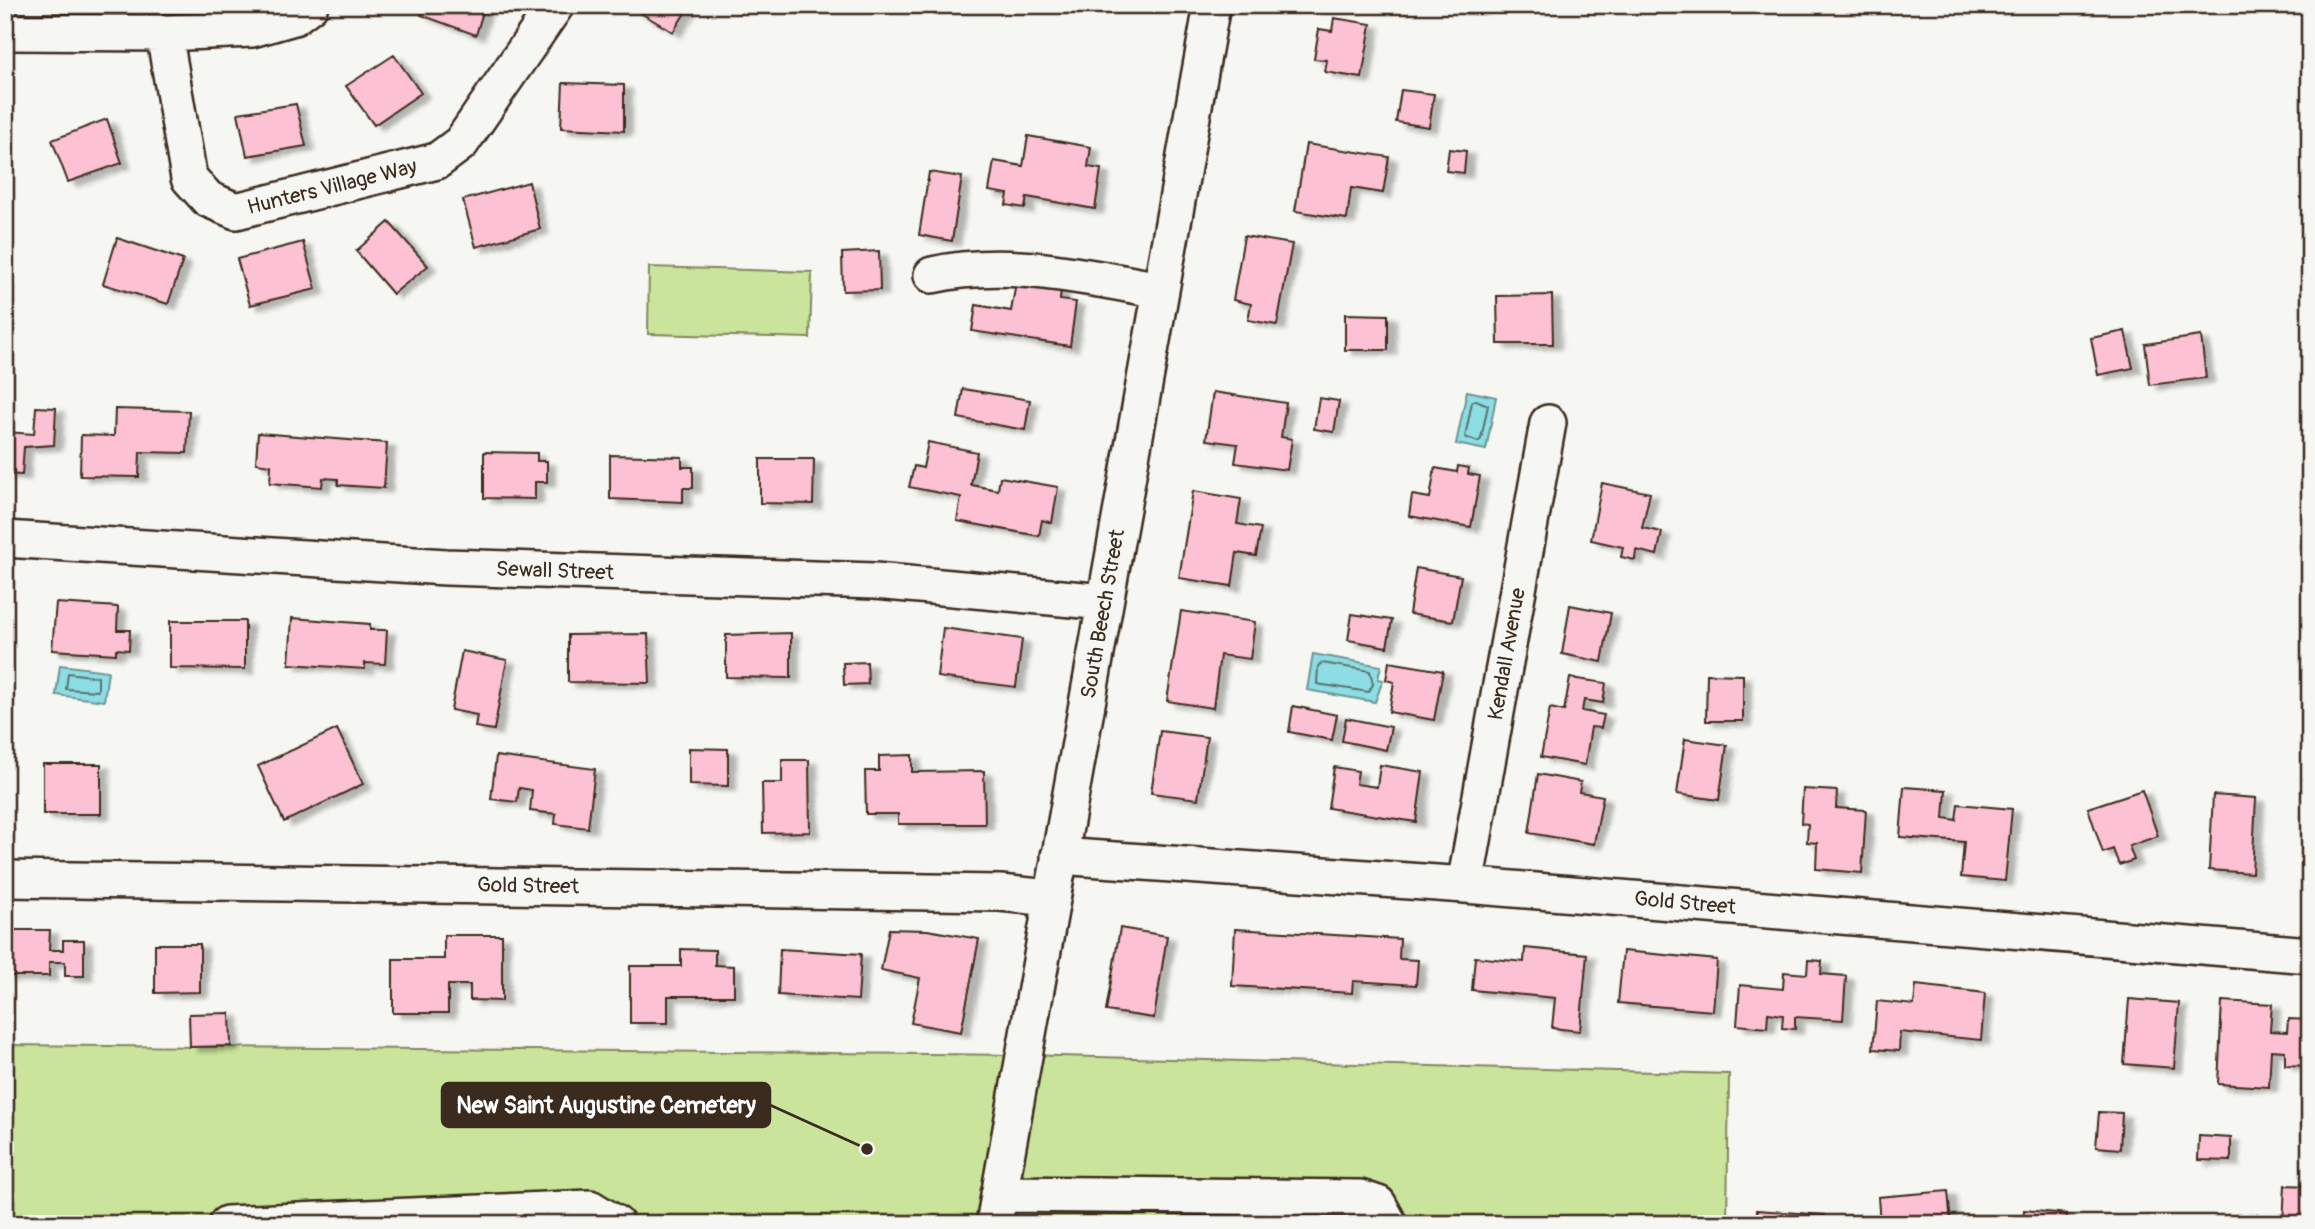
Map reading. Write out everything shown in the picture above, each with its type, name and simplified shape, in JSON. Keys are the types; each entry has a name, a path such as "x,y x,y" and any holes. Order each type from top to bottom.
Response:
{"street":[{"path":"5,32 164,33 252,29 294,17 310,5"},
{"name":"Hunters Village Way","path":"164,33 189,178 208,199 236,211 437,161 461,143 556,5"},
{"name":"South Beech Street","path":"996,1209 1212,5"},
{"path":"932,275 960,268 1039,270 1161,290"},
{"name":"Kendall Avenue","path":"1465,885 1548,423"},
{"name":"Sewall Street","path":"5,538 446,567 875,581 1105,602"},
{"name":"Gold Street","path":"1059,856 1465,885 2310,955"},
{"name":"Gold Street","path":"5,879 972,893 1051,898"},
{"path":"996,1209 1360,1198 1378,1204 1389,1224"},
{"path":"227,1224 590,1208 615,1224"}],"green space":[{"path":"649,267 812,272 810,338 648,334"},
{"path":"5,1045 1023,1055 1729,1074 1727,1224 5,1224"}],"water":[{"path":"1467,391 1496,397 1486,450 1456,444"},
{"path":"1313,654 1381,666 1378,679 1383,680 1375,702 1307,690"},
{"path":"60,665 108,671 104,701 56,695"}],"building":[{"path":"424,5 485,5 476,35 421,15"},
{"path":"627,5 690,5 673,32"},
{"path":"1334,18 1371,24 1362,78 1325,72 1327,60 1314,59 1319,29 1332,31"},
{"path":"394,55 421,93 374,125 346,86"},
{"path":"563,83 624,85 624,131 561,128"},
{"path":"1401,90 1434,94 1429,127 1396,122"},
{"path":"296,104 306,146 247,156 238,113"},
{"path":"107,119 122,163 68,182 52,140"},
{"path":"1028,136 1091,147 1088,167 1101,169 1095,209 1027,197 1025,208 1006,205 1008,194 989,191 994,161 1023,166"},
{"path":"1306,144 1389,157 1383,193 1351,188 1347,219 1295,211"},
{"path":"1449,149 1466,151 1464,173 1446,171"},
{"path":"929,172 962,177 952,241 919,235"},
{"path":"529,182 540,229 476,247 463,200"},
{"path":"389,222 428,266 393,294 356,251"},
{"path":"1244,236 1292,244 1277,325 1248,320 1251,304 1233,300"},
{"path":"117,238 183,260 168,304 103,284"},
{"path":"303,242 316,289 250,305 237,259"},
{"path":"879,251 880,290 843,291 842,253"},
{"path":"1016,283 1061,290 1060,300 1076,302 1070,346 972,331 976,305 1011,311"},
{"path":"1552,295 1553,344 1498,344 1497,296"},
{"path":"1345,314 1388,315 1388,350 1345,350"},
{"path":"2125,331 2133,368 2098,375 2091,338"},
{"path":"2201,336 2206,378 2150,385 2145,344"},
{"path":"963,389 1030,400 1025,430 958,418"},
{"path":"1213,392 1286,403 1281,437 1292,439 1287,470 1235,463 1238,444 1206,440"},
{"path":"1319,398 1339,401 1334,432 1314,429"},
{"path":"36,407 56,408 54,445 24,447 22,475 5,474 5,432 34,434"},
{"path":"115,409 189,411 187,453 140,452 139,477 80,476 81,435 114,436"},
{"path":"258,433 387,443 384,488 338,485 338,479 323,478 322,487 270,483 271,465 256,463"},
{"path":"928,442 977,452 971,485 998,490 1000,477 1058,487 1052,523 1042,520 1039,536 957,521 961,497 909,487 914,466 923,468"},
{"path":"484,452 537,453 537,461 547,461 547,482 535,482 535,499 484,498"},
{"path":"610,455 682,457 682,467 693,467 693,488 683,488 683,502 610,499"},
{"path":"760,459 814,459 813,504 760,503"},
{"path":"1458,466 1469,468 1468,474 1480,476 1471,527 1409,516 1412,495 1430,498 1435,468 1457,472"},
{"path":"1602,483 1650,493 1642,528 1662,532 1657,555 1636,550 1635,560 1621,557 1623,547 1591,540"},
{"path":"1193,491 1241,499 1237,524 1261,528 1256,556 1237,553 1232,586 1179,578"},
{"path":"1416,568 1461,576 1453,621 1409,614"},
{"path":"56,603 118,607 117,630 130,630 129,650 116,649 116,654 52,650"},
{"path":"1570,605 1611,613 1602,662 1562,654"},
{"path":"1181,611 1255,622 1250,659 1220,655 1213,708 1167,701"},
{"path":"1352,614 1392,620 1387,647 1348,640"},
{"path":"292,618 370,624 370,630 387,630 385,664 365,663 365,669 289,664"},
{"path":"170,621 245,621 245,669 170,668"},
{"path":"943,628 1022,639 1016,687 937,677"},
{"path":"791,633 791,678 726,677 726,635"},
{"path":"648,634 650,683 568,682 568,635"},
{"path":"462,651 507,660 494,730 475,727 477,715 451,710"},
{"path":"867,662 868,684 844,685 843,663"},
{"path":"1389,662 1443,671 1434,720 1389,712 1394,682 1386,680"},
{"path":"1707,674 1743,675 1743,721 1706,721"},
{"path":"1570,678 1606,683 1603,703 1584,700 1582,711 1604,715 1601,728 1591,727 1585,765 1541,757 1550,708 1564,711"},
{"path":"1293,706 1337,715 1332,740 1289,732"},
{"path":"1346,718 1391,727 1386,750 1342,741"},
{"path":"337,729 363,784 284,822 258,766"},
{"path":"1160,731 1207,737 1198,799 1151,793"},
{"path":"1685,739 1727,745 1719,800 1677,794"},
{"path":"689,748 728,749 728,786 689,785"},
{"path":"912,755 912,772 984,771 985,824 898,824 898,814 866,814 865,771 879,771 879,756"},
{"path":"496,756 595,769 588,828 555,824 556,814 530,811 532,790 519,788 517,802 491,799"},
{"path":"782,760 809,760 810,832 763,833 762,783 782,783"},
{"path":"43,764 101,764 101,814 43,814"},
{"path":"1380,765 1423,772 1416,822 1328,808 1334,767 1358,771 1356,784 1377,787"},
{"path":"1538,774 1581,782 1579,792 1603,796 1594,844 1529,833"},
{"path":"1904,787 1946,790 1944,818 1956,820 1958,804 2012,809 2005,881 1961,877 1964,842 1900,837"},
{"path":"1803,789 1837,791 1836,808 1866,810 1862,873 1816,869 1817,843 1807,842 1808,824 1801,823"},
{"path":"2142,790 2158,836 2129,846 2134,860 2119,865 2113,849 2103,853 2088,808"},
{"path":"2213,795 2256,798 2252,873 2209,870"},
{"path":"1120,928 1167,936 1154,1018 1106,1011"},
{"path":"889,929 927,930 979,939 961,1032 911,1023 920,978 881,970"},
{"path":"1235,929 1400,939 1399,959 1418,960 1416,985 1353,981 1352,993 1232,986"},
{"path":"5,930 50,930 49,950 63,950 63,940 84,940 84,976 65,976 65,962 49,962 49,976 5,976"},
{"path":"444,935 502,935 502,1001 470,1000 470,985 448,985 448,1013 393,1013 393,959 444,959"},
{"path":"155,944 200,944 200,992 155,993"},
{"path":"1525,948 1587,954 1580,1031 1552,1028 1555,998 1472,990 1475,957 1524,962"},
{"path":"681,949 715,950 715,965 734,966 734,996 668,996 668,1023 630,1023 630,966 681,966"},
{"path":"780,949 861,954 858,1000 778,995"},
{"path":"1623,951 1717,960 1713,1011 1618,1003"},
{"path":"1808,960 1822,961 1821,974 1846,976 1843,1020 1795,1017 1795,1029 1782,1028 1783,1015 1768,1013 1767,1028 1737,1025 1740,985 1783,989 1784,972 1807,974"},
{"path":"1916,985 1985,993 1981,1040 1900,1032 1899,1051 1873,1049 1877,1001 1914,1005"},
{"path":"2129,999 2179,1003 2174,1068 2124,1064"},
{"path":"2222,1001 2272,1004 2270,1031 2287,1032 2288,1019 2310,1020 2310,1066 2285,1065 2285,1051 2271,1050 2269,1087 2218,1084"},
{"path":"230,1013 231,1046 190,1047 189,1014"},
{"path":"2099,1112 2122,1113 2120,1149 2096,1147"},
{"path":"2199,1136 2231,1138 2231,1161 2198,1160"},
{"path":"2285,1185 2310,1186 2310,1224 2283,1224"},
{"path":"1948,1191 1951,1224 1880,1224 1878,1197"},
{"path":"1757,1210 1824,1215 1823,1224 1756,1224"},
{"path":"2024,1210 2067,1214 2066,1224 2023,1224"},
{"path":"2087,1220 2135,1224 2086,1224"}],"place":[{"name":"New Saint Augustine Cemetery","path":"867,1149"}]}
